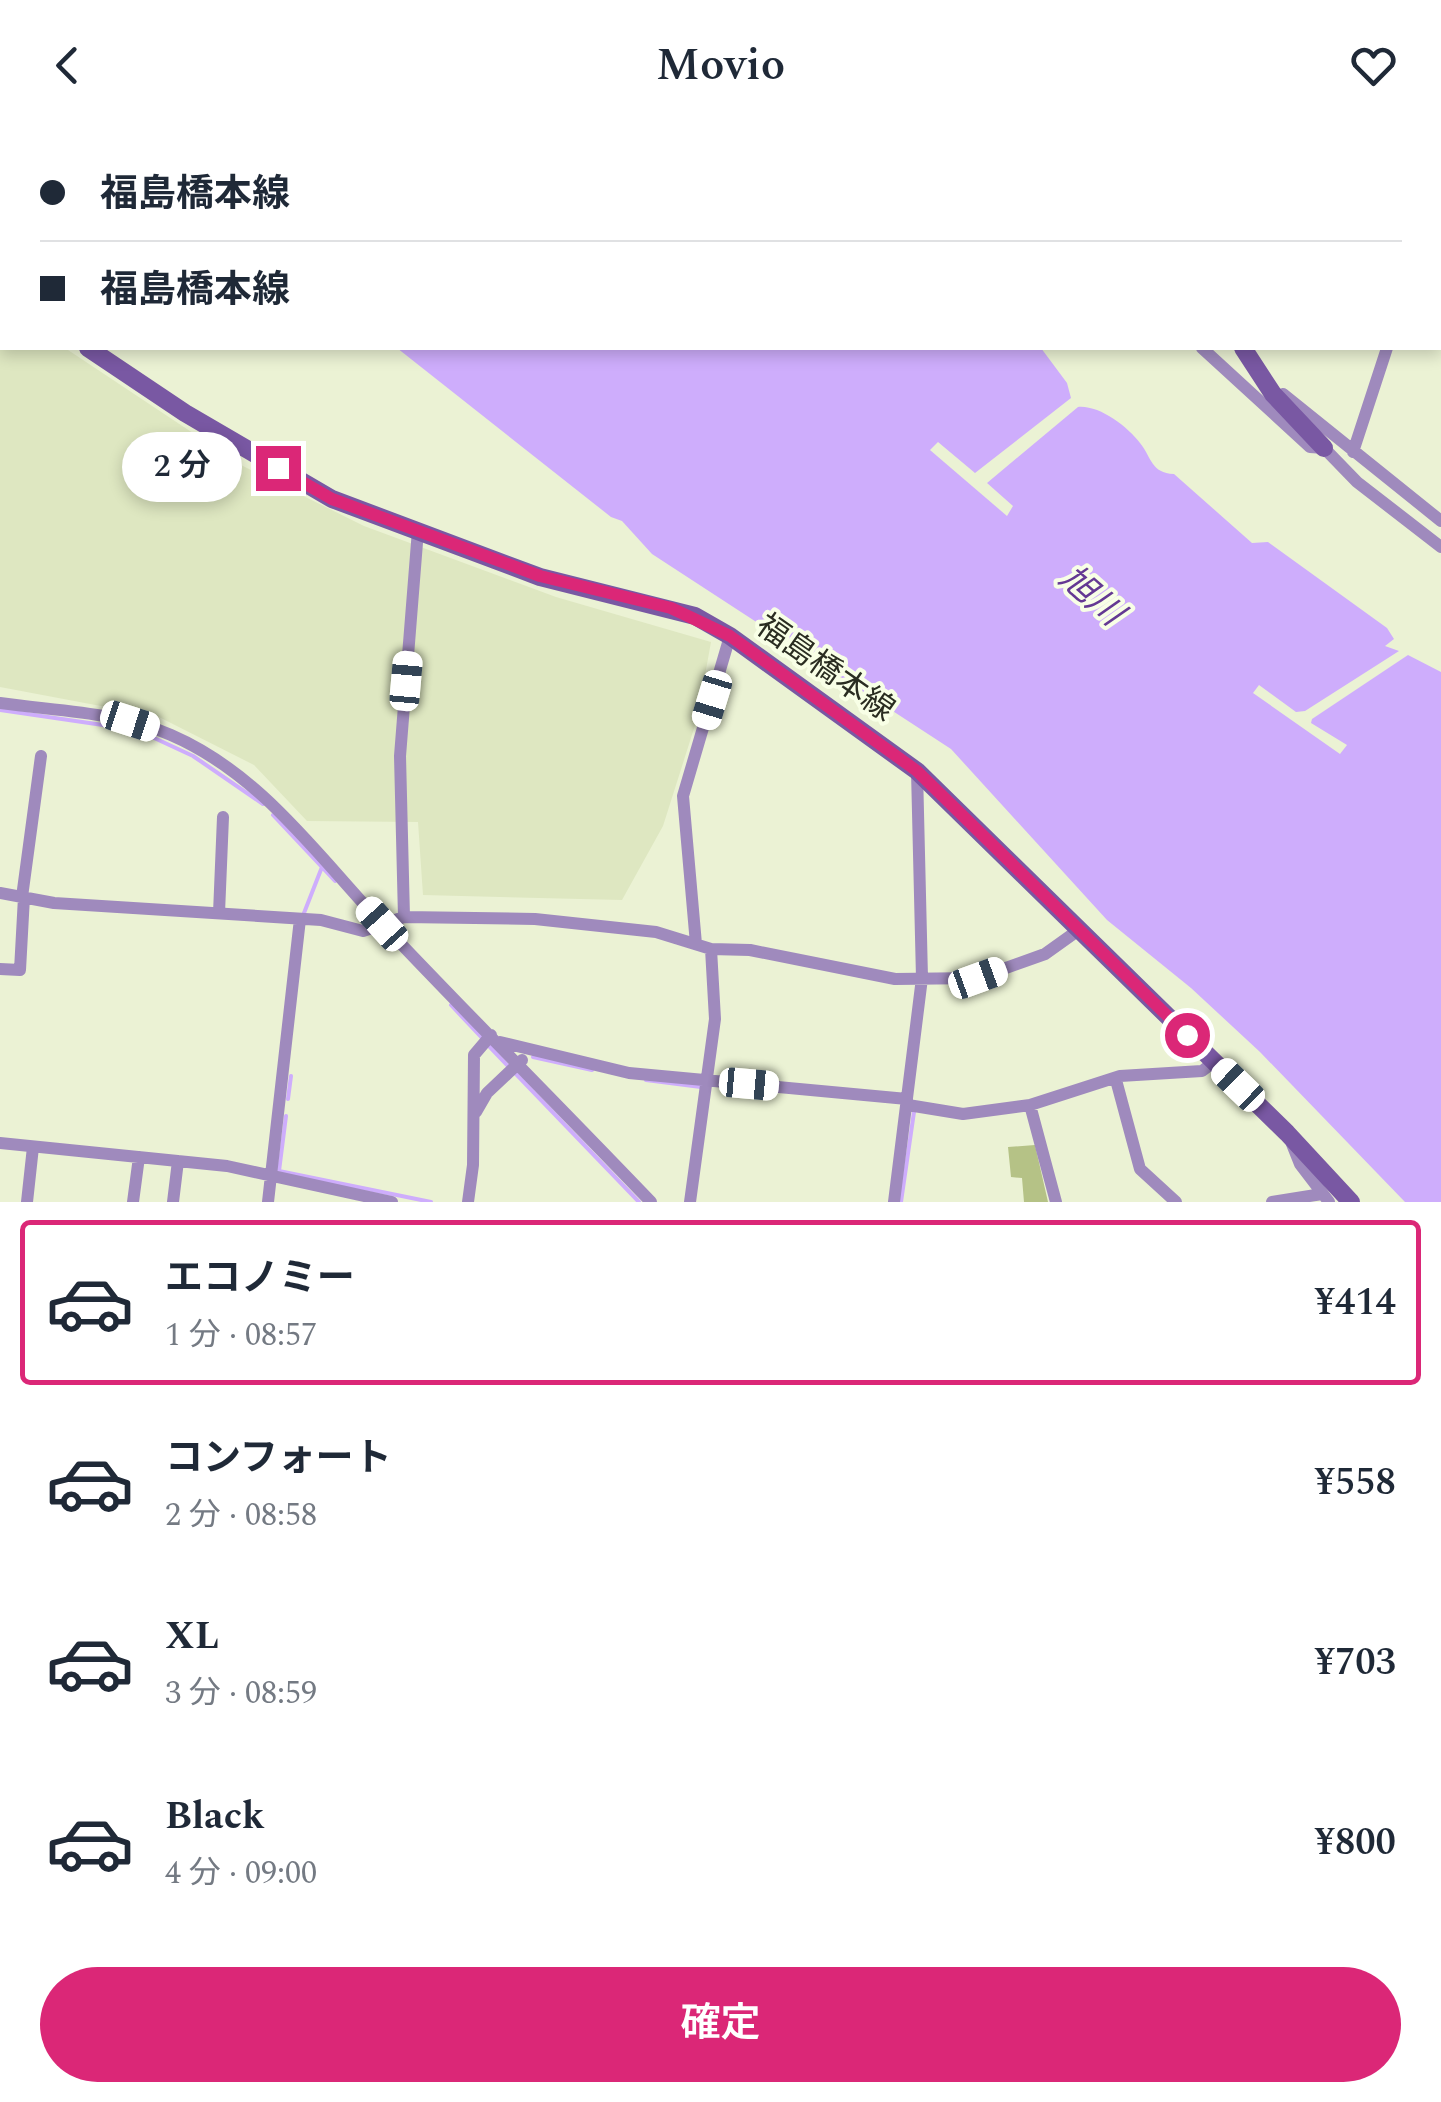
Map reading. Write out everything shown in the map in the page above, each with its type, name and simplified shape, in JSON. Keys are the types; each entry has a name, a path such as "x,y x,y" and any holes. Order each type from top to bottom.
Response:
{"main road":[{"name":"福島橋本線","path":"91,350 185,413 308,486 540,576 696,616 730,636 917,771 1287,1133 1351,1202"},
{"path":"1244,350 1262,377 1324,448"}],"street":[{"path":"1204,350 1310,447 1324,448 1357,482 1441,547"},
{"path":"1353,452 1386,350"},
{"path":"1262,377 1441,522"},
{"path":"404,917 400,756 418,530"},
{"path":"696,944 684,796 730,636"},
{"path":"0,703 130,721 197,749 267,797 376,926 651,1202"},
{"path":"0,969 20,970 23,897 41,756"},
{"path":"894,1202 922,978 917,771"},
{"path":"219,913 223,816"},
{"path":"0,893 376,926 404,917 535,918 656,932 711,949 750,950 895,979 978,978 1045,954 1080,929"},
{"path":"268,1202 300,918"},
{"path":"690,1202 709,1084 716,991 711,949"},
{"path":"489,1039 629,1072 709,1084 907,1102 962,1114 1030,1105 1134,1073 1202,1071 1214,1062"},
{"path":"468,1202 475,1114 473,1069 489,1039"},
{"path":"475,1114 487,1093 532,1050"},
{"path":"1116,1080 1140,1169 1176,1202"},
{"path":"1030,1105 1056,1202"},
{"path":"1287,1133 1300,1164 1326,1198"},
{"path":"0,1142 178,1161 392,1202"},
{"path":"26,1202 33,1147"},
{"path":"133,1202 139,1157"},
{"path":"173,1202 178,1161"},
{"path":"1272,1202 1326,1198"}],"shaded area":[{"path":"0,350 68,350 241,465 364,526 556,597 711,642 697,719 663,826 622,900 423,895 418,822 307,821 254,765 159,717 0,687"},
{"path":"1035,1145 1048,1202 1024,1202 1022,1178 1011,1177 1008,1147"}],"water":[{"name":"旭川","path":"400,350 1042,350 1067,383 1071,398 975,473 938,442 930,450 1007,516 1013,506 987,483 1078,407 1095,409 1128,430 1156,468 1174,474 1252,543 1268,542 1387,628 1394,639 1385,646 1399,651 1305,711 1296,712 1259,685 1253,693 1340,754 1347,745 1311,723 1312,719 1408,655 1441,672 1441,1202 1405,1202 1260,1052 1191,988 1107,920 951,749 652,554 622,521 611,517"}],"waterway":[{"path":"0,710 137,730 193,756 263,804"},
{"path":"273,815 335,881"},
{"path":"304,913 322,867"},
{"path":"451,1005 482,1038"},
{"path":"488,1045 509,1067"},
{"path":"533,1057 592,1070"},
{"path":"516,1074 639,1202"},
{"path":"288,1099 291,1076"},
{"path":"646,1080 701,1087"},
{"path":"901,1202 914,1112"},
{"path":"286,1116 279,1171 431,1202"}],"route":[{"path":"278,468 332,499 540,576 696,616 730,636 900,756 1187,1035"}]}
